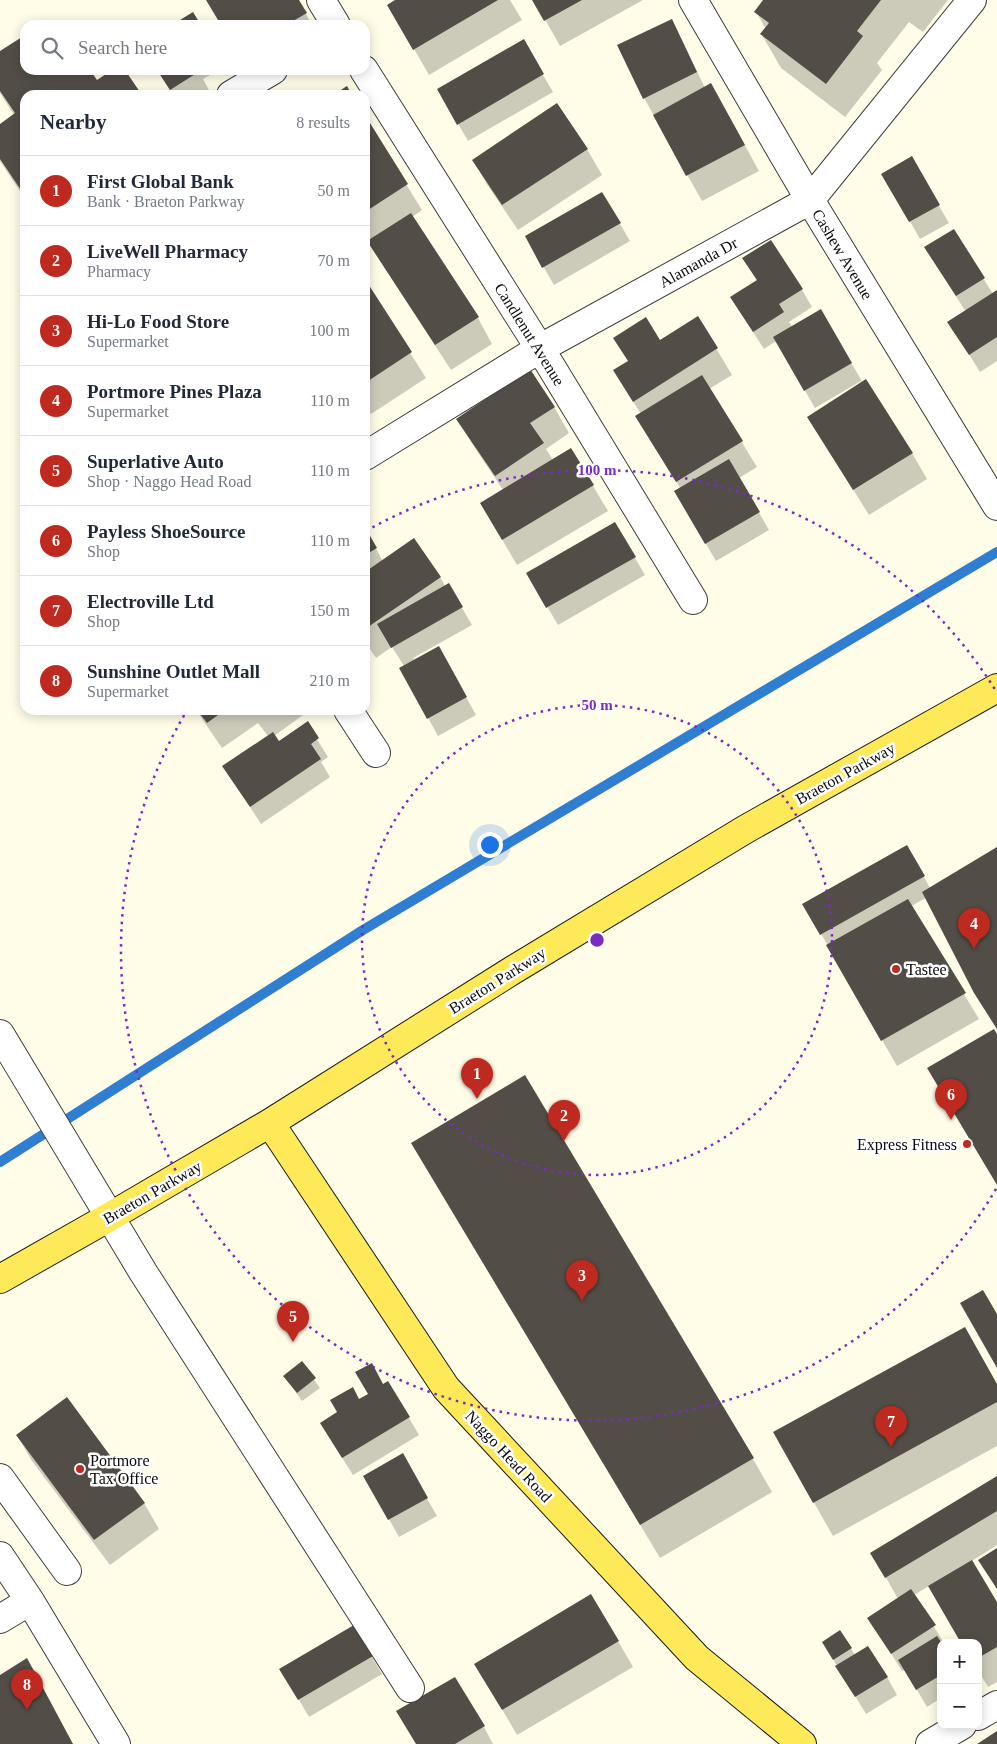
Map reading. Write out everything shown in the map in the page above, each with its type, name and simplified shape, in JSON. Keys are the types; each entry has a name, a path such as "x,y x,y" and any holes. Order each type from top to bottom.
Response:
{"main road":[{"name":"Braeton Parkway","path":"0,1279 270,1123 512,970 746,829 997,688"},
{"name":"Naggo Head Road","path":"270,1123 446,1388 697,1658 802,1744"}],"street":[{"path":"321,0 333,20"},
{"name":"Cashew Avenue","path":"693,0 810,200 996,504"},
{"name":"Alamanda Dr","path":"370,453 540,350 810,200 972,0"},
{"path":"239,90 265,75"},
{"name":"Candlenut Avenue","path":"367,75 540,350 693,600"},
{"path":"351,715 376,753"},
{"path":"4,1041 143,1272 410,1688"},
{"path":"0,1478 66,1571"},
{"path":"0,1556 30,1601 116,1744"},
{"path":"0,1619 30,1601"},
{"path":"982,1714 997,1705"},
{"path":"930,1744 955,1729"}],"building":[{"path":"206,0 299,0 307,13 295,20 218,20"},
{"path":"395,0 498,0 413,50 387,5"},
{"path":"532,0 582,0 544,21"},
{"path":"763,0 881,0 857,31 863,36 826,84 760,34 769,23 754,12"},
{"path":"193,12 198,20 180,20"},
{"path":"672,19 697,72 643,99 617,45"},
{"path":"20,38 20,75 94,75 97,80 104,75 128,75 139,90 20,90 20,189 0,159 0,124 15,113 0,91 0,51"},
{"path":"524,39 544,74 457,125 437,89"},
{"path":"160,75 194,75 170,90"},
{"path":"711,83 745,145 686,176 653,115"},
{"path":"347,86 349,90 341,90"},
{"path":"557,103 588,149 502,205 472,160"},
{"path":"370,123 408,184 370,209"},
{"path":"912,156 940,205 909,222 881,174"},
{"path":"602,192 621,223 542,268 525,236"},
{"path":"411,213 479,317 435,345 370,246 370,239"},
{"path":"954,229 985,278 956,296 924,247"},
{"path":"771,240 803,289 779,304 784,312 753,332 730,297 757,280 742,258"},
{"path":"370,287 412,352 370,380"},
{"path":"997,290 997,337 969,355 947,322"},
{"path":"821,309 852,363 804,391 773,337"},
{"path":"698,316 718,348 633,402 613,370 628,361 613,338 646,317 660,340"},
{"path":"530,369 555,407 530,423 544,443 495,476 456,419"},
{"path":"702,375 743,441 676,482 635,416"},
{"path":"866,379 913,453 853,490 807,417"},
{"path":"571,448 594,485 502,540 480,503"},
{"path":"729,459 760,512 705,544 674,491"},
{"path":"615,522 636,557 546,608 526,573"},
{"path":"370,536 377,548 370,552"},
{"path":"414,538 441,577 370,626 370,569"},
{"path":"449,583 463,607 391,648 377,624"},
{"path":"439,646 467,697 427,719 399,668"},
{"path":"201,715 218,715 207,723"},
{"path":"308,721 319,738 311,744 321,759 250,807 222,766 273,732 279,741"},
{"path":"907,845 925,876 820,935 802,904"},
{"path":"997,847 997,1029 974,993 922,892"},
{"name":"Tastee","path":"908,899 966,993 881,1041 826,945"},
{"path":"994,1029 997,1034 997,1185 927,1068"},
{"path":"525,1075 754,1458 640,1525 411,1143"},
{"path":"983,1290 997,1314 997,1368 960,1303"},
{"path":"965,1327 997,1384 997,1402 813,1503 773,1432"},
{"path":"302,1361 316,1378 297,1393 283,1376"},
{"path":"372,1363 383,1384 388,1381 410,1417 342,1458 320,1423 337,1412 330,1400 353,1387 359,1399 368,1394 355,1372"},
{"name":"Portmore Tax Office","path":"67,1397 145,1503 94,1540 16,1435"},
{"path":"403,1453 428,1498 388,1520 363,1476"},
{"path":"997,1476 997,1511 885,1578 870,1553"},
{"path":"997,1548 997,1589 978,1560"},
{"path":"972,1560 997,1602 997,1647 982,1656 982,1639 959,1639 928,1586"},
{"path":"911,1589 936,1625 891,1654 867,1618"},
{"path":"591,1594 619,1641 502,1710 474,1664"},
{"path":"354,1625 373,1656 298,1700 279,1669"},
{"path":"840,1630 852,1648 833,1660 822,1642"},
{"path":"937,1636 939,1639 937,1639 937,1677 916,1690 898,1660"},
{"path":"868,1646 888,1677 855,1697 835,1666"},
{"path":"27,1658 73,1744 0,1744 0,1675"},
{"path":"455,1677 485,1726 455,1744 416,1744 396,1711"},
{"path":"997,1731 997,1744 977,1744"}],"waterway":[{"path":"0,1162 363,930 997,552"}],"place":[{"name":"Portmore Pines Plaza","path":"974,949"},
{"name":"Tastee","path":"896,969"},
{"name":"First Global Bank","path":"477,1099"},
{"name":"Payless ShoeSource","path":"951,1120"},
{"name":"LiveWell Pharmacy","path":"564,1141"},
{"name":"Express Fitness","path":"967,1144"},
{"name":"Hi-Lo Food Store","path":"582,1301"},
{"name":"Superlative Auto","path":"293,1342"},
{"name":"Electroville Ltd","path":"891,1447"},
{"name":"Portmore Tax Office","path":"80,1469"},
{"name":"Sunshine Outlet Mall","path":"27,1710"}]}
